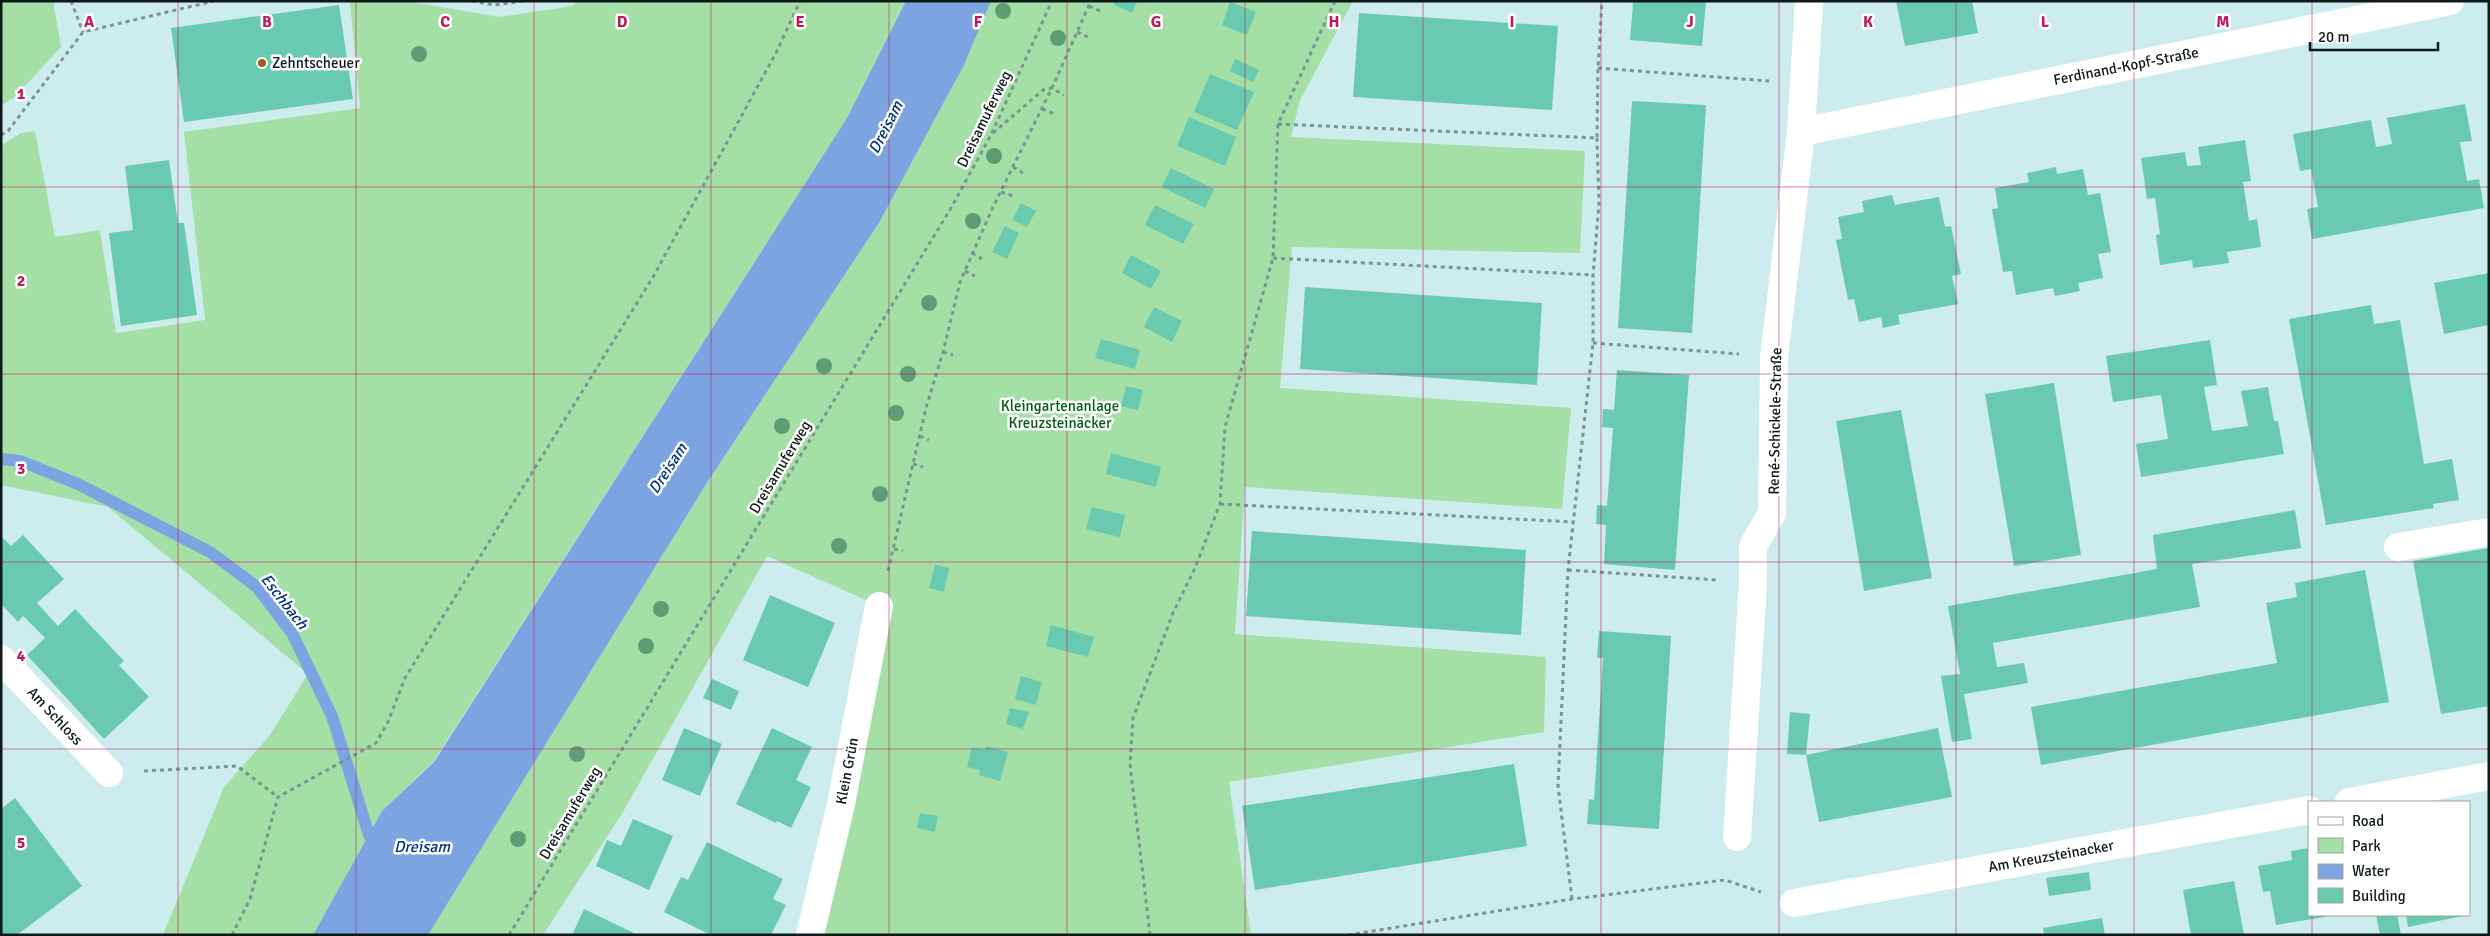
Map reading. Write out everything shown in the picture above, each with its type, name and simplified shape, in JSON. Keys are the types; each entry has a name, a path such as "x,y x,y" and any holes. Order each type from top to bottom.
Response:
{"street":[{"name":"René-Schickele-Straße","path":"1737,837 1753,583 1753,546 1772,513 1774,357 1801,132 1809,1"},
{"name":"Ferdinand-Kopf-Straße","path":"1801,132 2450,1"},
{"path":"2398,548 2489,532"},
{"name":"Klein Grün","path":"810,935 841,804 879,606"},
{"name":"Am Schloss","path":"1,659 109,773"},
{"path":"2355,801 2489,776"},
{"name":"Am Kreuzsteinacker","path":"1794,903 2308,810"}],"path":[{"path":"70,1 83,32"},
{"path":"1,135 8,131 83,32 214,1"},
{"path":"472,1 494,5 524,1"},
{"path":"232,935 250,899 278,797 376,743 388,722 405,678 653,276 776,53 800,1"},
{"name":"Dreisamuferweg","path":"509,935 951,208 991,135 1052,1"},
{"path":"879,606 960,282 1092,1"},
{"path":"1150,935 1130,765 1133,718 1172,612 1195,568 1220,504 1225,427 1273,258 1278,124 1335,1"},
{"path":"1572,899 1558,786 1568,570 1593,343 1593,275 1600,204 1597,138 1598,68 1602,1"},
{"path":"1089,6 1100,11"},
{"path":"1077,32 1088,36"},
{"path":"1598,68 1803,83"},
{"path":"991,135 1043,90 1052,88 1064,95"},
{"path":"1042,109 1055,114"},
{"path":"1278,124 1597,138"},
{"path":"1013,167 1023,173"},
{"path":"1001,192 1013,196"},
{"path":"972,253 982,259"},
{"path":"1273,258 1593,275"},
{"path":"965,271 975,276"},
{"path":"1593,343 1774,357"},
{"path":"943,352 953,355"},
{"path":"920,436 929,440"},
{"path":"913,464 923,467"},
{"path":"1220,504 1574,522"},
{"path":"894,549 903,551"},
{"path":"1568,570 1753,583"},
{"path":"109,773 237,766 278,797"},
{"path":"1348,935 1572,899 1725,880 1794,903"}],"green space":[{"path":"1,1 53,1 61,47 15,97 1,106"},
{"path":"350,1 406,1 499,17 572,6 580,1 906,1 847,118 433,762 382,811 313,935 163,935 224,787 270,735 308,674 108,507 1,485 1,146 21,133 35,131 55,237 100,230 116,333 205,320 184,132 360,108"},
{"name":"Kleingartenanlage Kreuzsteinäcker","path":"991,1 1353,1 1300,100 1291,137 1585,151 1580,253 1292,247 1280,388 1571,408 1562,509 1245,487 1235,634 1546,657 1544,732 1229,782 1251,935 821,935 879,606 767,556 623,812 543,935 428,935 710,478 879,223 964,65"}],"water":[{"name":"Dreisam","path":"906,1 991,1 964,65 879,223 710,478 428,935 313,935 382,811 434,762 847,118"}],"building":[{"path":"1115,1 1137,1 1132,13 1113,4"},
{"path":"1629,1 1706,1 1702,46 1630,40 1633,3"},
{"path":"1896,1 1972,1 1978,33 1905,46"},
{"path":"1230,2 1256,12 1247,35 1222,25"},
{"name":"Zehntscheuer","path":"339,5 353,99 184,122 171,28"},
{"path":"1359,13 1558,26 1552,110 1353,97"},
{"path":"1235,59 1259,70 1253,82 1230,71"},
{"path":"1210,74 1254,92 1237,130 1194,112"},
{"path":"1632,101 1706,105 1692,333 1618,328"},
{"path":"2465,104 2472,141 2460,142 2467,181 2479,179 2484,208 2312,239 2307,209 2318,207 2311,169 2300,171 2293,134 2371,120 2376,147 2392,144 2387,118"},
{"path":"1189,117 1236,137 1225,166 1177,146"},
{"path":"2245,140 2251,181 2243,182 2249,221 2257,219 2261,247 2227,252 2229,263 2193,268 2192,260 2160,265 2156,235 2160,234 2155,198 2147,199 2141,158 2185,152 2187,166 2201,165 2198,147"},
{"path":"169,160 178,223 184,223 197,315 121,326 109,233 133,230 125,166"},
{"path":"2056,167 2057,174 2083,169 2088,195 2100,193 2111,252 2098,254 2103,278 2078,283 2080,291 2055,296 2053,288 2016,295 2012,271 2003,272 1992,209 1998,208 1995,188 2029,182 2027,173"},
{"path":"1171,168 1214,189 1205,208 1162,187"},
{"path":"1892,195 1895,205 1939,197 1945,227 1951,226 1961,274 1952,276 1958,304 1898,315 1900,324 1883,328 1881,317 1859,322 1854,299 1848,300 1836,240 1842,239 1838,217 1864,212 1862,201"},
{"path":"1021,203 1036,211 1027,227 1012,220"},
{"path":"1155,205 1194,224 1183,244 1145,225"},
{"path":"1005,226 1019,233 1007,259 992,252"},
{"path":"1131,255 1161,271 1151,289 1122,273"},
{"path":"2489,273 2489,325 2444,334 2434,283"},
{"path":"1305,287 1542,303 1537,385 1300,369"},
{"path":"2371,305 2374,324 2400,320 2424,464 2452,459 2459,500 2433,504 2434,508 2326,525 2289,319"},
{"path":"1154,307 1182,321 1172,342 1144,327"},
{"path":"1101,339 1140,350 1135,369 1095,358"},
{"path":"2210,340 2217,385 2204,387 2212,431 2248,426 2241,391 2268,387 2274,421 2278,421 2284,454 2141,477 2136,444 2168,439 2161,395 2113,402 2106,356"},
{"path":"1617,370 1689,375 1675,570 1604,564 1606,525 1596,524 1597,505 1607,506 1613,428 1602,427 1603,409 1614,410"},
{"path":"2054,383 2081,555 2014,566 1985,394"},
{"path":"1126,386 1143,390 1138,410 1121,406"},
{"path":"1901,410 1932,578 1864,591 1836,421"},
{"path":"1111,453 1161,467 1156,487 1106,474"},
{"path":"1092,507 1125,515 1120,537 1086,529"},
{"path":"2295,510 2301,548 2192,564 2200,607 1993,643 1997,667 2024,663 2028,683 1964,694 1972,739 1952,742 1941,676 1960,674 1948,606 2157,569 2153,535"},
{"path":"1252,531 1526,550 1521,635 1246,616"},
{"path":"23,535 64,579 37,603 58,626 75,609 124,661 119,665 149,697 104,739 27,655 45,638 23,616 18,622 1,604 1,536 11,546"},
{"path":"2488,548 2489,706 2441,714 2413,561"},
{"path":"935,565 949,568 944,592 929,588"},
{"path":"2365,570 2389,702 2041,765 2031,707 2277,663 2266,603 2297,597 2295,583"},
{"path":"770,595 835,623 808,687 743,660"},
{"path":"1051,625 1094,637 1088,657 1046,646"},
{"path":"1599,631 1671,636 1659,829 1587,824 1589,799 1594,800 1603,658 1597,658"},
{"path":"1021,676 1042,682 1036,705 1015,699"},
{"path":"712,679 739,691 731,710 703,698"},
{"path":"1010,708 1029,712 1023,729 1006,724"},
{"path":"1790,712 1810,714 1806,755 1787,754"},
{"path":"684,728 722,744 700,796 662,780"},
{"path":"772,728 812,747 796,780 811,787 791,828 736,804"},
{"path":"1938,728 1952,797 1819,822 1806,755"},
{"path":"986,746 1008,752 1000,781 979,775 980,770 967,767 972,747 985,750"},
{"path":"1514,764 1527,846 1255,890 1242,806"},
{"path":"15,798 82,886 17,935 1,935 1,809"},
{"path":"920,813 938,816 935,832 917,828"},
{"path":"633,819 673,836 649,890 596,866 607,840 621,846"},
{"path":"707,842 783,879 773,899 786,905 771,935 711,935 664,912 681,877 688,880"},
{"path":"2308,848 2308,916 2325,917 2276,925 2270,891 2263,892 2258,866 2292,860 2291,851"},
{"path":"2089,872 2091,890 2049,896 2046,878"},
{"path":"2234,881 2244,935 2191,935 2183,890"},
{"path":"584,909 638,935 572,935"},
{"path":"2376,916 2397,916 2401,935 2380,935"},
{"path":"2406,916 2463,916 2408,927"},
{"path":"2102,918 2105,935 2044,935 2043,928"}],"waterway":[{"name":"Eschbach","path":"1,459 20,461 78,484 210,552 257,587 292,633 332,716 369,835 380,848"}],"place":[{"name":"Zehntscheuer","path":"262,63"}]}
